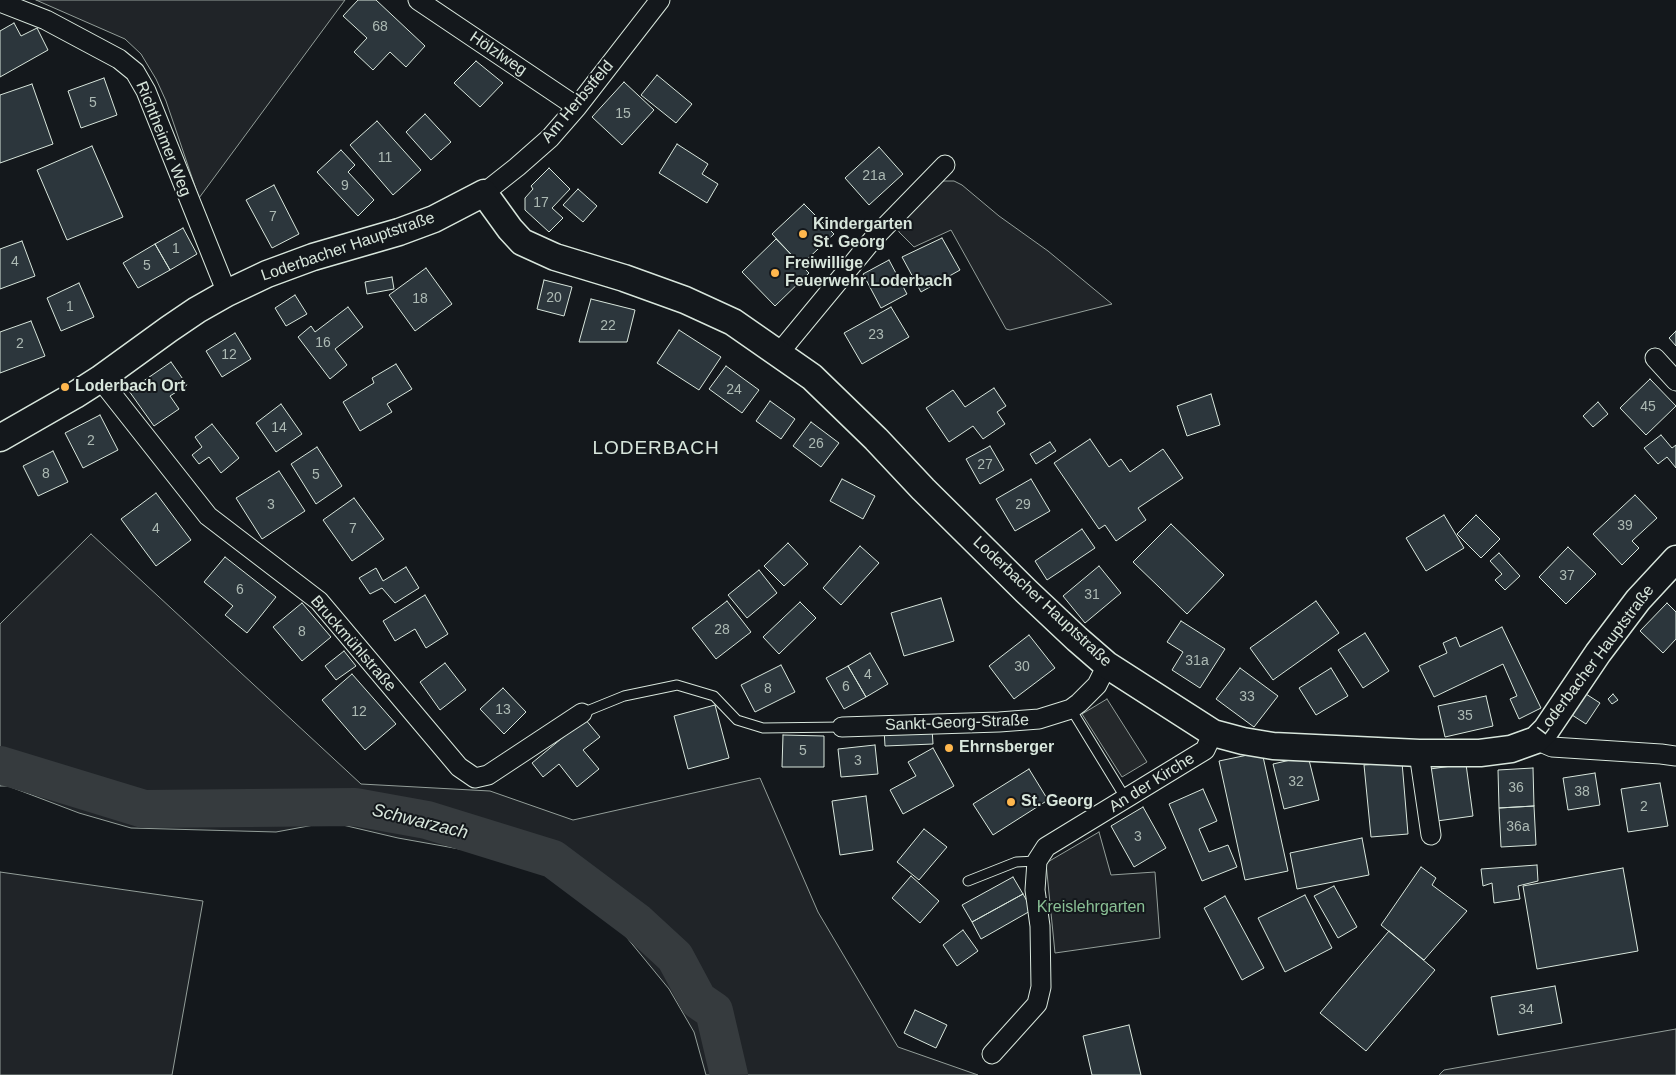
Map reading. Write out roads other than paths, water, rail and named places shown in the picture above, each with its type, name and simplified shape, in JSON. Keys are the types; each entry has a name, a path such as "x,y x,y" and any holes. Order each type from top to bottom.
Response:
{"street":[{"name":"Hölzlweg","path":"418,0 578,107"},
{"name":"Am Herbstfeld","path":"484,193 543,144 578,107 660,0"},
{"name":"Richtheimer Weg","path":"0,2 46,20 119,59 136,72 146,91 227,293"},
{"path":"779,353 874,238 945,165"},
{"name":"Loderbacher Hauptstraße","path":"0,438 100,380 169,329 227,293 267,274 313,257 399,232 434,219 484,193 510,229 522,242 555,257 624,278 685,300 732,322 779,353 819,384 1026,591 1107,665 1213,733 1243,742 1273,746 1480,754 1512,749 1536,740 1555,717 1598,653 1638,600 1676,559"},
{"path":"1656,358 1676,381"},
{"name":"Bruckmühlstraße","path":"100,380 208,516 319,601 459,767 475,778 488,775 582,712"},
{"name":"Sankt-Georg-Straße","path":"842,727 1039,719 1070,709 1097,685 1107,665"},
{"name":"An der Kirche","path":"1037,861 1046,847 1205,750 1213,733"},
{"path":"1536,740 1552,747 1676,756"},
{"path":"1419,752 1430,835"},
{"path":"992,1054 1037,1004 1042,987 1040,926 1036,890 1037,861"}],"lane":[{"path":"582,712 624,696 677,685 714,696 737,720 763,728 842,727"},
{"path":"1070,709 1126,798"},
{"path":"968,881 1016,862 1037,861"}],"waterway":[{"name":"Schwarzach","path":"0,765 144,809 355,807 427,820 553,859 637,922 675,957 698,1000 714,1011 729,1075"}],"place":[{"name":"Kindergarten St. Georg","path":"803,234"},
{"name":"Freiwillige Feuerwehr Loderbach","path":"775,273"},
{"name":"Loderbach Ort","path":"65,387"},
{"name":"Ehrnsberger","path":"949,748"},
{"name":"St. Georg","path":"1011,802"}],"district":[{"name":"LODERBACH","path":"656,449"}],"park label":[{"name":"Kreislehrgarten","path":"1091,908"}]}
